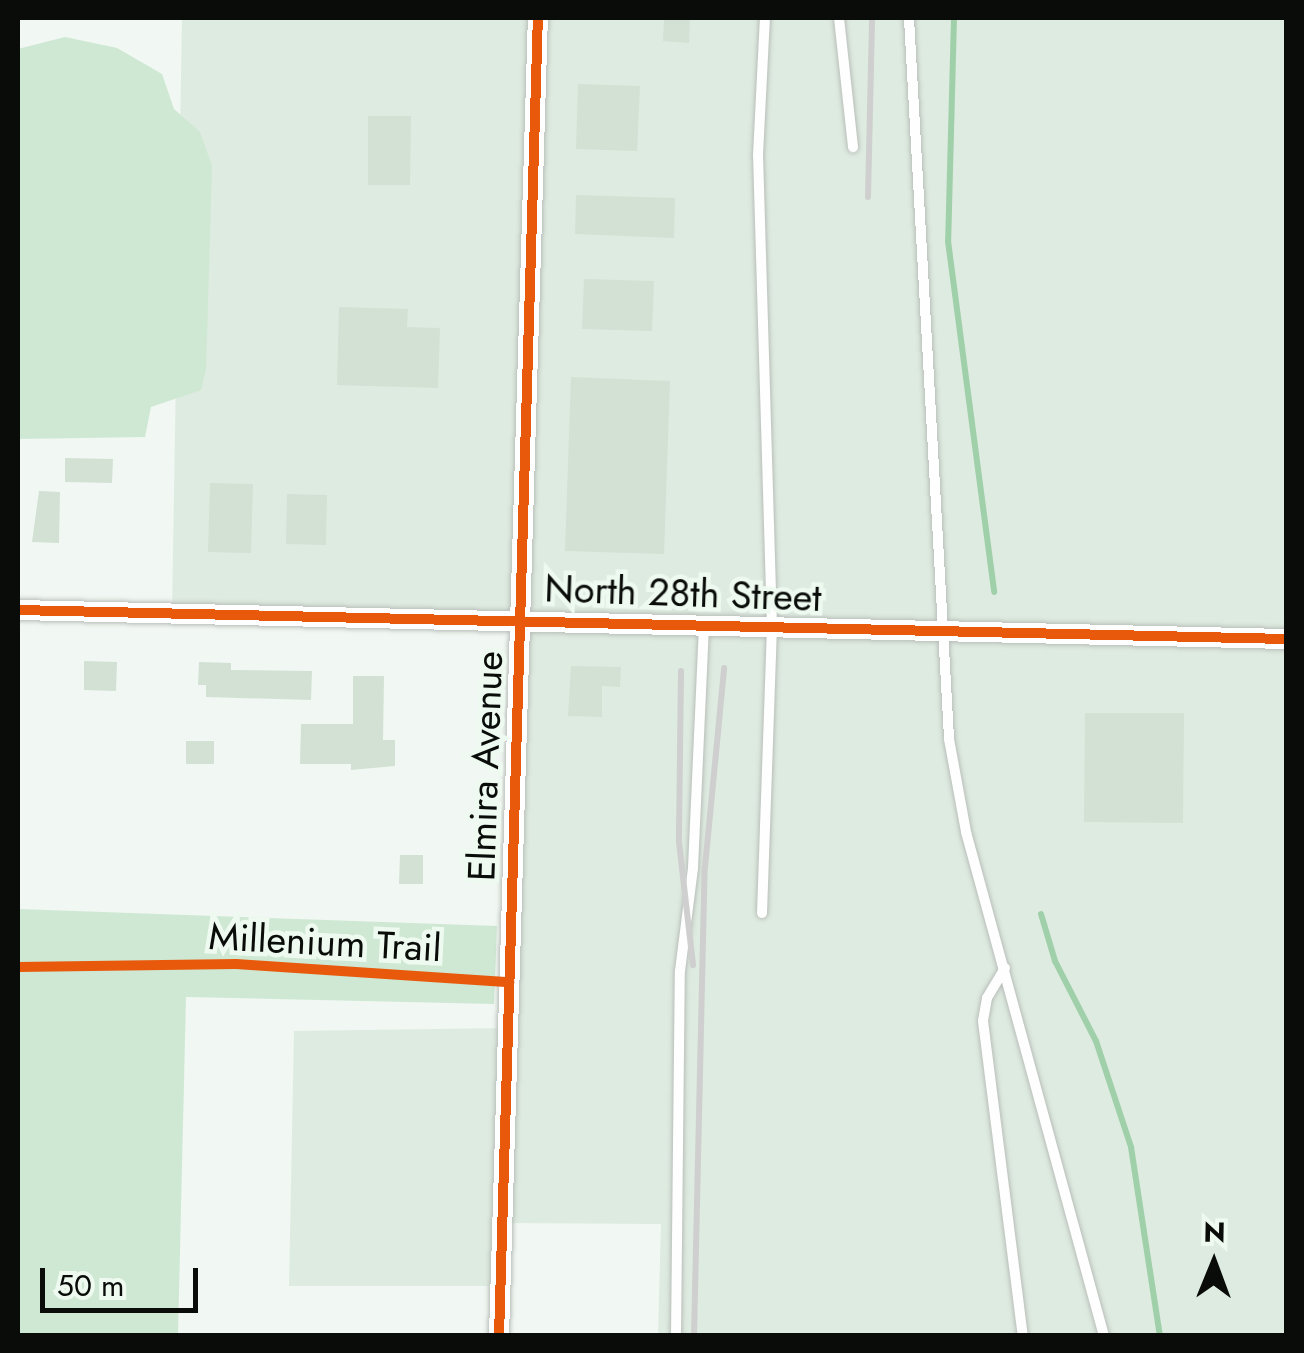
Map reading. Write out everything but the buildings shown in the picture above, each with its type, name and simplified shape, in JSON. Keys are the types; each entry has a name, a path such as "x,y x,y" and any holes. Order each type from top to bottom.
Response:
{"street":[{"name":"Elmira Avenue","path":"499,1336 538,18"},
{"name":"North 28th Street","path":"18,610 519,618 1286,639"}],"lane":[{"path":"762,912 772,626 758,155 765,18"},
{"path":"839,18 853,146"},
{"path":"908,18 958,793 1104,1336"},
{"path":"676,1336 680,971 693,868 704,624"},
{"path":"1006,968 986,1002 983,1022 1023,1336"}],"shaded area":[{"path":"182,18 1286,18 1286,1335 658,1335 661,1224 503,1223 501,1286 289,1286 294,1031 507,1028 519,619 172,613"}],"green space":[{"path":"65,37 117,48 162,74 174,109 200,132 212,166 206,369 201,390 151,407 145,437 18,439 18,49"},
{"path":"18,909 497,926 494,1004 186,997 178,1335 18,1335"}],"waterway":[{"path":"954,18 948,241 994,592"},
{"path":"1041,914 1055,961 1096,1041 1131,1147 1160,1336"}],"railway":[{"path":"868,197 872,18"},
{"path":"694,1336 705,867 724,668"},
{"path":"681,671 679,842 693,965"}],"cycle path":[{"path":"499,1336 538,18"},
{"path":"18,610 1286,639"},
{"name":"Millenium Trail","path":"18,967 236,964 509,982"}]}
